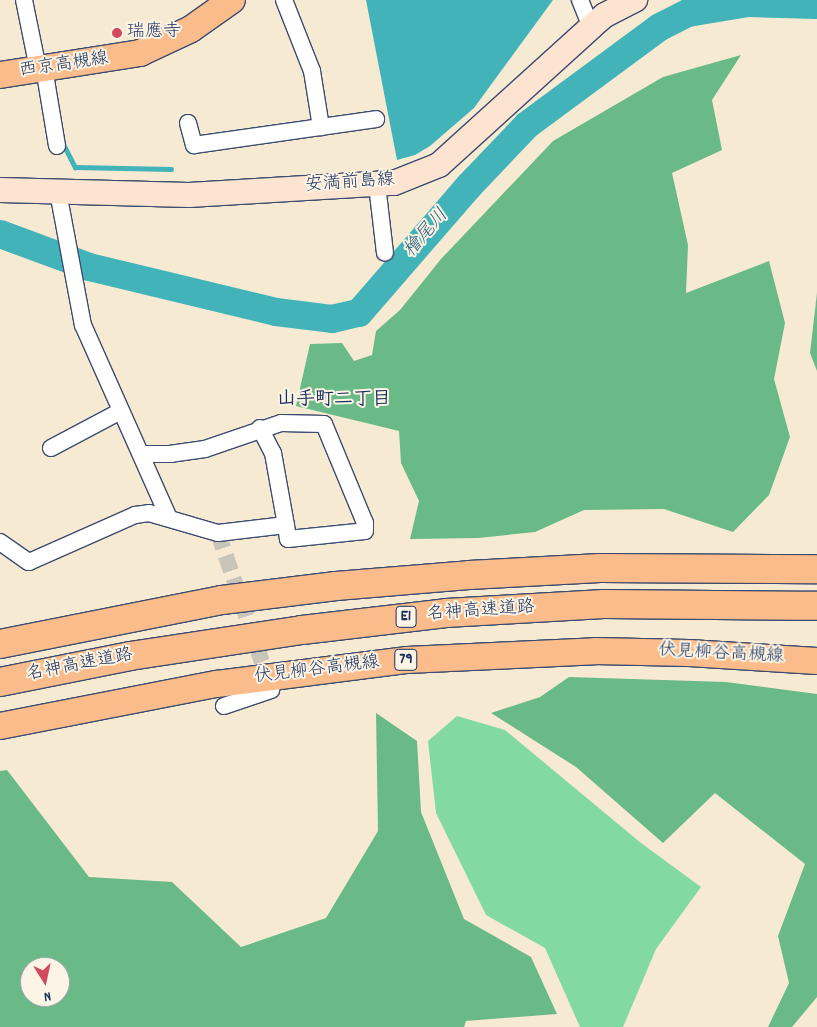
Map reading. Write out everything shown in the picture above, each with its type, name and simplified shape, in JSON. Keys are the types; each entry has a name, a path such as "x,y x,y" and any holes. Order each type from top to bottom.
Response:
{"highway":[{"path":"222,600 335,575 467,562 684,554 817,557"},
{"name":"名神高速道路","path":"0,644 222,600 336,586 488,574 686,567 817,569"},
{"name":"名神高速道路","path":"0,682 130,656 446,612 604,604 817,606"}],"main road":[{"name":"西京高槻線","path":"0,75 140,53 191,29 232,0"},
{"name":"安満前島線","path":"0,190 188,195 377,185 408,179 439,165 591,27 605,16 635,0"},
{"name":"伏見柳谷高槻線","path":"0,726 217,684 407,660 595,651 689,653 817,661"}],"street":[{"path":"24,0 41,68 57,146"},
{"path":"284,0 312,71 321,127"},
{"path":"580,0 591,27"},
{"path":"188,123 194,145 376,119"},
{"path":"377,185 385,253"},
{"path":"58,192 62,227 83,325 168,516"},
{"path":"51,448 121,411"},
{"path":"141,454 171,454 205,448 260,428 281,423 324,424 365,523 365,531 288,539 275,460 260,428"},
{"path":"0,542 29,562 135,515 149,513 168,516 218,533 286,525"},
{"path":"224,706 271,690"}],"green space":[{"path":"741,55 712,100 722,150 672,173 688,245 686,293 769,261 785,323 774,379 790,437 769,495 733,532 664,509 584,510 535,532 478,538 410,539 419,501 401,463 399,431 296,406 310,344 342,343 354,361 372,355 376,331 400,310 441,259 553,141 663,77"},
{"path":"817,293 817,371 810,353"},
{"path":"569,677 726,682 817,694 817,997 792,1027 768,1027 789,983 778,936 805,864 715,793 663,843 576,767 491,713 540,697"},
{"path":"376,713 417,741 421,812 464,919 531,957 557,1014 466,1021 464,1027 0,1027 0,771 7,770 89,877 172,882 241,947 326,918 378,831"},
{"path":"457,716 505,730 641,843 701,887 656,949 623,1027 580,1027 545,948 486,915 436,813 428,741"}],"water":[{"path":"366,0 553,0 474,108 430,146 415,155 397,160"}],"waterway":[{"name":"檜尾川","path":"0,234 89,267 276,312 332,319 359,313 469,186 527,125 660,27 688,13 748,3 817,5"},
{"path":"64,145 75,167 171,169"}],"tunnel":[{"path":"218,533 270,686"}],"place":[{"name":"瑞應寺","path":"117,33"}],"district":[{"name":"山手町二丁目","path":"334,401"}]}
